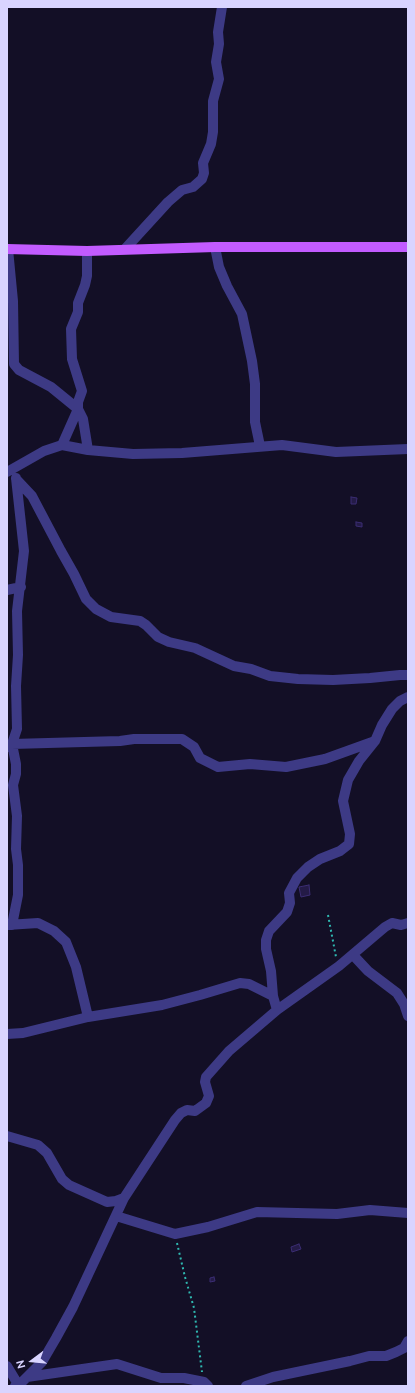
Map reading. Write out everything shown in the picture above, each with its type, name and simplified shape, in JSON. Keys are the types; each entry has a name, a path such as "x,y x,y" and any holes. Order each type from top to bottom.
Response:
{"main road":[{"path":"8,249 87,251 215,247 408,247"}],"street":[{"path":"125,249 168,202 182,190 193,187 202,179 204,173 203,163 214,132 214,101 219,79 216,62 219,44 218,32 222,7"},
{"path":"215,247 219,267 242,314 254,376 254,422 260,446"},
{"path":"8,249 13,301 14,364 12,369 52,387 78,409 83,419 88,450"},
{"path":"62,446 78,409 78,402 82,391 72,358 71,329 78,312 78,303 87,276 87,251"},
{"path":"408,449 336,452 282,445 182,453 133,454 62,446 44,451 10,470 16,479 32,496 86,598 96,610 111,617 140,621 146,624 158,637 169,642 195,648 234,666 251,669 270,676 298,679 333,680 370,678 400,674 408,675"},
{"path":"16,479 24,551 17,611 18,655 16,729 10,746 16,764 16,774 13,785 17,816 16,849 18,865 18,896 9,925 38,923 54,931 66,942 76,967 88,1017"},
{"path":"7,590 21,587"},
{"path":"277,1010 273,996 272,971 266,949 266,940 269,931 287,912 290,903 289,894 297,878 308,867 320,859 340,851 349,844 350,834 343,801 348,780 359,761 375,741 382,725 392,709 408,696"},
{"path":"10,746 120,741 134,739 182,739 194,747 200,758 218,766 250,764 286,766 325,759 375,741"},
{"path":"15,1386 18,1386 42,1362 73,1307 124,1198 175,1120 181,1113 187,1110 195,1111 206,1104 209,1096 205,1082 206,1077 229,1051 277,1010 339,966 385,927 392,923 402,925 408,923"},
{"path":"353,954 368,971 397,993 404,1004 408,1016"},
{"path":"7,1034 23,1033 88,1017 162,1005 240,983 249,984 273,996"},
{"path":"7,1136 38,1145 47,1153 62,1179 69,1185 107,1202 116,1202 124,1198"},
{"path":"116,1216 175,1234 208,1227 257,1212 337,1214 370,1210 408,1213"},
{"path":"246,1386 273,1377 369,1356 386,1356 404,1348 408,1341"},
{"path":"28,1377 117,1364 161,1378 184,1378 206,1384"},
{"path":"7,1366 18,1386"}],"path":[{"path":"328,915 334,950 339,966"},
{"path":"175,1234 194,1308 206,1384"}],"building":[{"path":"351,497 357,498 356,504 351,504"},
{"path":"356,522 362,523 362,527 356,526"},
{"path":"309,885 310,895 301,897 299,887"},
{"path":"299,1244 301,1249 292,1252 291,1247"},
{"path":"214,1277 215,1281 210,1282 210,1278"}]}
